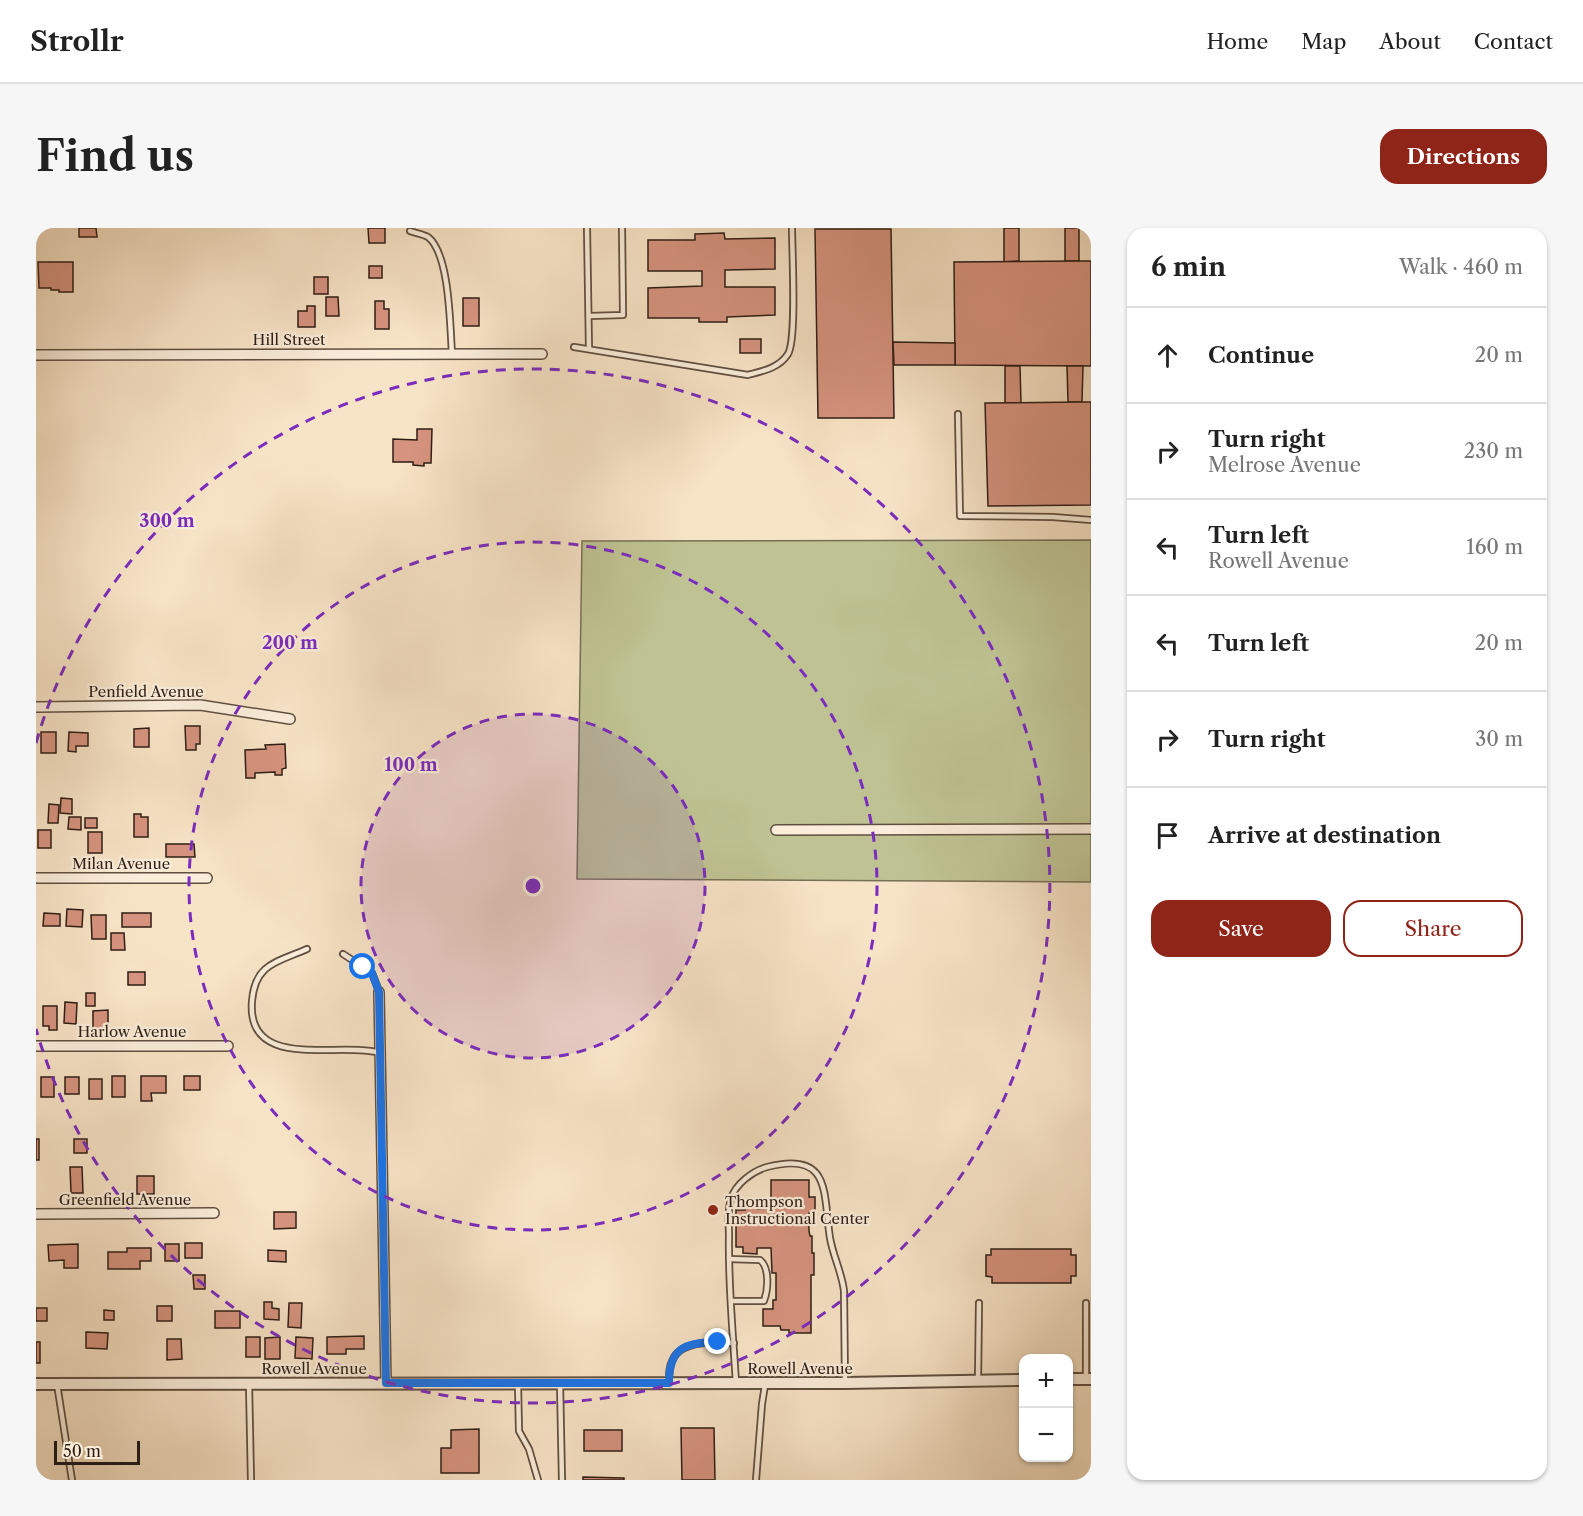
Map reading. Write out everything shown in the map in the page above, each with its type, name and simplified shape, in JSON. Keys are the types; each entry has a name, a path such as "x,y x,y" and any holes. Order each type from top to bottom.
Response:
{"street":[{"name":"Hill Street","path":"36,355 543,354"},
{"name":"Penfield Avenue","path":"36,707 200,705 290,719"},
{"path":"776,830 1091,829"},
{"name":"Milan Avenue","path":"36,878 207,878"},
{"path":"379,992 386,1383"},
{"name":"Harlow Avenue","path":"36,1046 228,1046"},
{"name":"Greenfield Avenue","path":"36,1214 214,1213"},
{"path":"1073,1379 1089,1379"},
{"name":"Rowell Avenue","path":"36,1384 844,1383 1019,1380"}],"lane":[{"path":"587,228 589,349"},
{"path":"589,316 623,315 622,228"},
{"path":"574,347 748,375 766,371 779,363 789,352 793,335 792,228"},
{"path":"410,231 428,237 438,252 447,279 452,354"},
{"path":"958,414 960,516 1053,517 1091,520"},
{"path":"307,949 264,969 257,977 251,1003 252,1018 257,1030 263,1038 283,1047 369,1049 380,1053"},
{"path":"343,954 372,973 379,992"},
{"path":"736,1383 729,1258 732,1195 756,1171 798,1163 814,1171 822,1183 826,1198 831,1244 843,1283 844,1383"},
{"path":"729,1258 760,1260 764,1263 766,1270 764,1301 732,1301"},
{"path":"978,1380 979,1303"},
{"path":"1086,1303 1089,1379"},
{"path":"669,1383 671,1361 681,1350 710,1342 734,1343"},
{"path":"518,1382 519,1431 529,1449 538,1480"},
{"path":"560,1382 562,1480"},
{"path":"756,1480 766,1382"},
{"path":"57,1384 72,1480"},
{"path":"249,1384 251,1480"}],"green space":[{"path":"1091,540 1091,882 577,879 582,541"}],"building":[{"path":"79,228 96,228 97,237 79,237"},
{"path":"368,228 385,228 385,243 369,243"},
{"path":"1004,228 1019,228 1019,261 1004,262"},
{"path":"1065,228 1079,228 1079,261 1065,261"},
{"path":"815,229 891,229 894,418 818,418"},
{"path":"724,233 725,239 775,238 775,269 725,270 725,287 775,287 775,315 727,317 727,322 699,322 699,318 648,318 648,288 702,286 702,271 648,271 648,240 695,240 695,234"},
{"path":"1091,261 1091,366 955,365 954,262"},
{"path":"38,262 73,262 73,292 39,288"},
{"path":"369,266 382,266 382,278 369,278"},
{"path":"314,277 328,277 328,294 314,294"},
{"path":"326,297 338,297 339,316 326,316"},
{"path":"463,298 479,298 479,326 463,326"},
{"path":"375,301 384,301 384,309 389,309 389,329 375,329"},
{"path":"307,306 315,306 315,327 298,327 298,311 307,311"},
{"path":"740,339 761,339 761,353 740,353"},
{"path":"893,342 955,343 955,365 894,365"},
{"path":"1005,366 1020,366 1021,403 1005,403"},
{"path":"1067,366 1083,366 1082,402 1068,402"},
{"path":"1091,402 1091,505 988,506 985,403"},
{"path":"417,429 432,429 431,463 424,463 424,466 413,465 413,462 393,462 393,439 417,440"},
{"path":"185,726 200,726 200,744 196,744 196,750 186,750"},
{"path":"149,728 149,747 134,747 134,729"},
{"path":"41,732 56,732 56,753 41,753"},
{"path":"69,732 88,733 88,746 76,746 76,752 68,751"},
{"path":"285,744 286,768 282,769 282,775 275,775 275,772 255,773 255,778 246,778 245,750 266,749 265,745"},
{"path":"61,798 72,799 72,814 60,813"},
{"path":"49,804 59,805 58,823 48,823"},
{"path":"134,814 148,817 148,837 134,837"},
{"path":"69,817 81,817 81,830 68,829"},
{"path":"85,818 97,818 97,828 85,828"},
{"path":"38,830 51,830 51,848 38,848"},
{"path":"88,832 102,832 102,853 88,853"},
{"path":"166,844 194,844 195,857 166,857"},
{"path":"67,909 83,910 82,927 66,926"},
{"path":"44,913 60,914 60,926 43,926"},
{"path":"122,913 151,913 151,927 122,927"},
{"path":"91,915 106,915 106,939 92,939"},
{"path":"111,933 124,933 125,950 111,950"},
{"path":"128,972 145,972 145,985 128,985"},
{"path":"86,993 95,993 95,1006 86,1006"},
{"path":"65,1002 77,1003 76,1024 64,1023"},
{"path":"43,1006 57,1006 57,1030 49,1030 49,1026 43,1026"},
{"path":"108,1010 108,1028 93,1029 93,1011"},
{"path":"112,1076 125,1076 125,1097 112,1097"},
{"path":"141,1076 166,1076 166,1093 151,1093 152,1101 141,1101"},
{"path":"184,1076 200,1076 200,1090 184,1090"},
{"path":"41,1077 54,1077 54,1097 41,1097"},
{"path":"65,1077 79,1077 79,1094 65,1094"},
{"path":"89,1079 102,1079 102,1099 89,1099"},
{"path":"36,1139 39,1139 39,1160 36,1160"},
{"path":"74,1139 87,1139 87,1153 74,1153"},
{"path":"70,1167 82,1167 83,1193 71,1193"},
{"path":"137,1176 154,1176 154,1194 137,1194"},
{"path":"771,1180 809,1180 809,1197 815,1197 815,1213 809,1213 809,1231 812,1236 812,1253 814,1253 814,1275 811,1275 811,1333 789,1333 789,1330 781,1330 780,1326 763,1326 763,1309 773,1309 773,1300 776,1300 776,1273 772,1273 771,1248 757,1248 757,1254 743,1253 743,1247 736,1247 736,1210 745,1210 745,1204 757,1204 757,1209 771,1208"},
{"path":"274,1212 296,1212 296,1228 274,1229"},
{"path":"185,1243 202,1243 202,1258 185,1258"},
{"path":"78,1244 78,1268 64,1268 64,1260 49,1261 48,1245"},
{"path":"165,1244 179,1244 179,1261 165,1261"},
{"path":"127,1248 151,1248 151,1261 140,1261 140,1269 108,1269 108,1252 127,1252"},
{"path":"991,1249 1071,1249 1071,1255 1076,1255 1076,1276 1071,1276 1071,1283 992,1283 992,1277 986,1276 986,1255 991,1255"},
{"path":"268,1250 286,1251 286,1262 268,1261"},
{"path":"193,1275 205,1275 205,1289 194,1289"},
{"path":"264,1302 272,1302 272,1308 279,1309 279,1320 264,1319"},
{"path":"289,1303 302,1303 301,1328 288,1327"},
{"path":"157,1306 172,1306 172,1321 157,1321"},
{"path":"36,1308 47,1308 47,1321 36,1321"},
{"path":"104,1310 114,1311 114,1320 104,1320"},
{"path":"215,1311 240,1311 240,1328 215,1328"},
{"path":"86,1332 108,1333 107,1349 86,1348"},
{"path":"364,1336 364,1349 346,1349 346,1354 327,1354 327,1337"},
{"path":"246,1337 260,1337 260,1357 246,1357"},
{"path":"280,1337 280,1359 265,1359 265,1338"},
{"path":"296,1337 313,1338 312,1359 295,1358"},
{"path":"167,1339 181,1339 182,1359 167,1360"},
{"path":"36,1342 40,1342 40,1363 36,1363"},
{"path":"681,1428 714,1428 715,1480 682,1480"},
{"path":"479,1429 479,1473 441,1473 441,1448 451,1448 451,1430"},
{"path":"584,1430 622,1430 622,1451 584,1451"},
{"path":"583,1477 624,1478 624,1480 583,1480"}],"place":[{"name":"Thompson Instructional Center","path":"713,1210"}],"route":[{"path":"363,967 372,973 379,992 386,1383 669,1383 671,1361 676,1354 689,1346 718,1342"}]}
